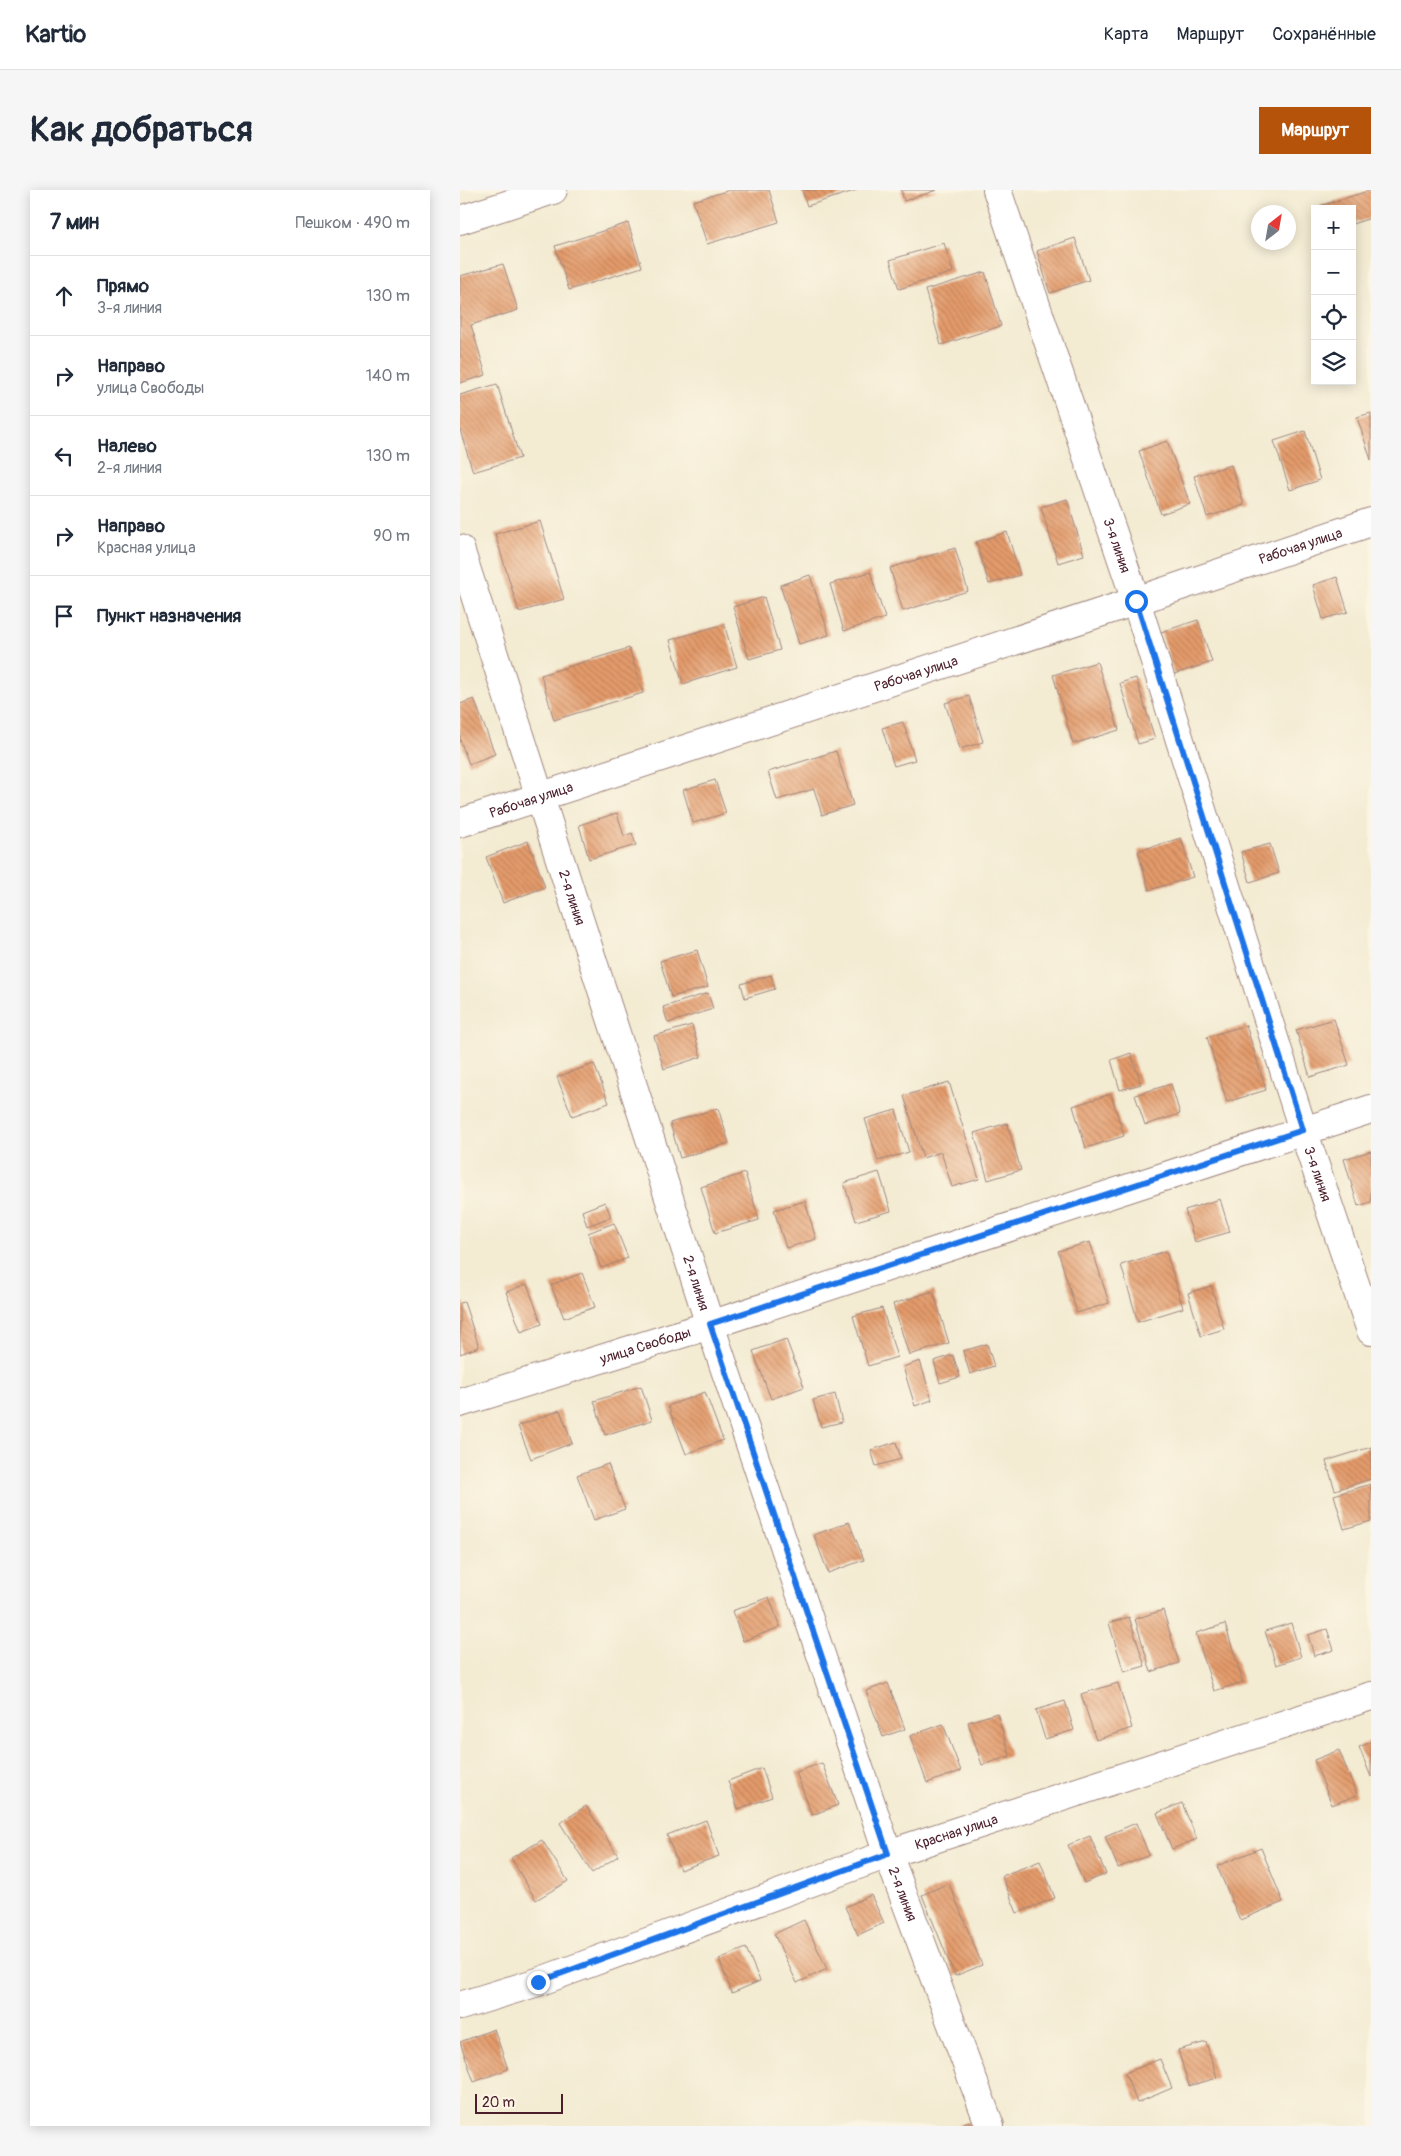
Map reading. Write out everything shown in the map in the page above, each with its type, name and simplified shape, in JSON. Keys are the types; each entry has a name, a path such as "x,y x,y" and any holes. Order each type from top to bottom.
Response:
{"street":[{"path":"460,220 553,190"},
{"name":"3-я линия","path":"997,190 1136,601 1303,1130 1371,1331"},
{"name":"Рабочая улица","path":"460,823 1371,522"},
{"name":"2-я линия","path":"460,549 710,1324 888,1854 990,2126"},
{"name":"улица Свободы","path":"460,1402 710,1324 1371,1109"},
{"name":"Красная улица","path":"460,2006 538,1982 888,1854 1371,1696"}],"building":[{"path":"730,190 769,190 779,222 707,244 693,201"},
{"path":"802,190 857,190 807,206"},
{"path":"901,190 937,190 904,201"},
{"path":"1371,190 1371,218 1356,223 1356,205 1323,205"},
{"path":"628,223 642,267 569,290 555,246"},
{"path":"1075,238 1089,280 1050,293 1037,251"},
{"path":"944,243 953,272 899,289 890,260"},
{"path":"503,264 518,310 471,325 486,375 460,383 460,276"},
{"path":"985,272 1001,326 941,345 925,290"},
{"path":"497,384 520,458 473,472 460,430 460,395"},
{"path":"1371,413 1371,460 1357,417"},
{"path":"1305,431 1320,480 1290,490 1274,441"},
{"path":"1167,441 1190,504 1161,514 1139,451"},
{"path":"1231,465 1244,505 1207,517 1194,476"},
{"path":"1067,499 1084,555 1058,563 1041,507"},
{"path":"540,521 564,599 519,612 495,534"},
{"path":"1007,532 1020,575 989,584 976,542"},
{"path":"955,548 968,591 903,611 890,568"},
{"path":"870,572 885,618 844,631 830,584"},
{"path":"810,575 829,635 799,644 780,585"},
{"path":"1337,577 1348,612 1323,619 1313,585"},
{"path":"764,597 780,650 749,659 733,607"},
{"path":"1198,620 1212,662 1174,674 1161,632"},
{"path":"724,624 737,667 683,684 670,640"},
{"path":"629,648 643,693 554,720 541,675"},
{"path":"1097,662 1119,730 1073,744 1053,675"},
{"path":"1136,678 1155,739 1138,744 1120,683"},
{"path":"969,696 983,742 960,749 945,703"},
{"path":"474,699 495,754 469,764 460,740 460,704"},
{"path":"903,722 915,760 894,766 882,728"},
{"path":"836,751 853,805 822,815 814,789 777,800 768,772"},
{"path":"715,780 726,813 693,823 683,790"},
{"path":"617,813 624,836 632,833 636,845 589,859 579,825"},
{"path":"1181,838 1193,877 1149,890 1138,851"},
{"path":"528,841 545,887 503,903 486,857"},
{"path":"1270,844 1279,873 1250,882 1241,852"},
{"path":"697,950 708,987 671,997 660,961"},
{"path":"771,975 775,989 745,998 741,984"},
{"path":"708,993 713,1009 668,1023 663,1007"},
{"path":"1334,1019 1349,1065 1310,1077 1296,1030"},
{"path":"692,1025 701,1057 664,1069 654,1036"},
{"path":"1246,1025 1266,1090 1227,1102 1207,1037"},
{"path":"1131,1053 1141,1084 1120,1090 1111,1060"},
{"path":"594,1064 609,1103 572,1116 557,1077"},
{"path":"949,1082 979,1179 952,1187 941,1152 923,1158 904,1096"},
{"path":"1171,1084 1180,1114 1145,1125 1135,1095"},
{"path":"1111,1094 1124,1136 1086,1148 1073,1106"},
{"path":"718,1108 729,1143 680,1158 670,1123"},
{"path":"896,1110 909,1152 878,1161 865,1119"},
{"path":"1007,1123 1021,1170 988,1180 974,1133"},
{"path":"1371,1151 1371,1202 1358,1206 1344,1159"},
{"path":"879,1172 891,1211 856,1221 844,1183"},
{"path":"745,1173 759,1220 715,1233 701,1187"},
{"path":"1220,1199 1230,1232 1195,1242 1185,1210"},
{"path":"805,1201 816,1239 786,1248 774,1210"},
{"path":"605,1202 611,1217 587,1226 582,1211"},
{"path":"614,1223 628,1258 601,1268 588,1233"},
{"path":"1090,1242 1109,1303 1077,1313 1058,1251"},
{"path":"1166,1251 1183,1308 1138,1322 1121,1265"},
{"path":"582,1273 595,1307 564,1318 551,1285"},
{"path":"527,1284 542,1324 521,1332 506,1292"},
{"path":"1211,1286 1224,1329 1201,1336 1188,1293"},
{"path":"933,1291 949,1343 909,1355 893,1304"},
{"path":"464,1302 479,1347 460,1354 460,1303"},
{"path":"882,1308 897,1357 868,1366 853,1316"},
{"path":"786,1339 804,1387 771,1399 753,1351"},
{"path":"987,1344 994,1366 970,1374 963,1351"},
{"path":"953,1355 960,1377 940,1383 934,1361"},
{"path":"920,1361 932,1400 915,1406 903,1367"},
{"path":"641,1386 652,1420 605,1435 594,1401"},
{"path":"705,1392 723,1440 686,1454 668,1406"},
{"path":"835,1394 842,1422 821,1427 813,1400"},
{"path":"560,1410 572,1443 531,1459 518,1426"},
{"path":"896,1442 901,1459 876,1466 871,1450"},
{"path":"1371,1447 1371,1479 1335,1490 1326,1461"},
{"path":"608,1464 625,1509 594,1520 577,1475"},
{"path":"1371,1484 1371,1521 1344,1529 1334,1495"},
{"path":"849,1522 864,1560 828,1573 814,1535"},
{"path":"769,1597 780,1627 743,1641 732,1611"},
{"path":"1163,1610 1179,1663 1151,1672 1135,1619"},
{"path":"1129,1617 1145,1666 1124,1672 1109,1623"},
{"path":"1291,1623 1301,1657 1276,1665 1265,1631"},
{"path":"1225,1624 1243,1682 1214,1691 1196,1633"},
{"path":"1327,1629 1334,1650 1314,1656 1308,1635"},
{"path":"888,1683 905,1729 883,1737 866,1691"},
{"path":"1118,1683 1132,1728 1096,1740 1081,1694"},
{"path":"1065,1701 1074,1730 1045,1739 1036,1710"},
{"path":"997,1713 1010,1756 982,1765 968,1722"},
{"path":"943,1724 961,1771 927,1783 910,1736"},
{"path":"1371,1742 1371,1777 1359,1747"},
{"path":"1339,1750 1357,1795 1332,1805 1314,1760"},
{"path":"822,1763 838,1805 812,1815 796,1772"},
{"path":"762,1768 772,1797 738,1809 728,1781"},
{"path":"1182,1803 1197,1839 1172,1849 1157,1813"},
{"path":"586,1806 618,1856 592,1873 560,1823"},
{"path":"706,1820 719,1856 680,1870 667,1835"},
{"path":"1136,1823 1149,1855 1118,1868 1105,1836"},
{"path":"1090,1836 1106,1874 1084,1883 1068,1845"},
{"path":"542,1840 568,1881 536,1900 511,1858"},
{"path":"1261,1848 1283,1902 1240,1920 1217,1866"},
{"path":"1040,1861 1055,1898 1017,1913 1002,1876"},
{"path":"949,1883 982,1965 955,1976 922,1895"},
{"path":"871,1895 884,1923 858,1935 845,1907"},
{"path":"804,1920 827,1969 797,1983 774,1934"},
{"path":"746,1948 760,1981 732,1993 719,1959"},
{"path":"494,2029 508,2069 474,2082 460,2042"},
{"path":"1206,2042 1217,2078 1189,2086 1178,2050"},
{"path":"1160,2059 1172,2088 1137,2103 1125,2073"},
{"path":"969,2121 970,2126 957,2126"}],"route":[{"path":"538,1982 888,1854 710,1324 1303,1130 1136,601"}]}
